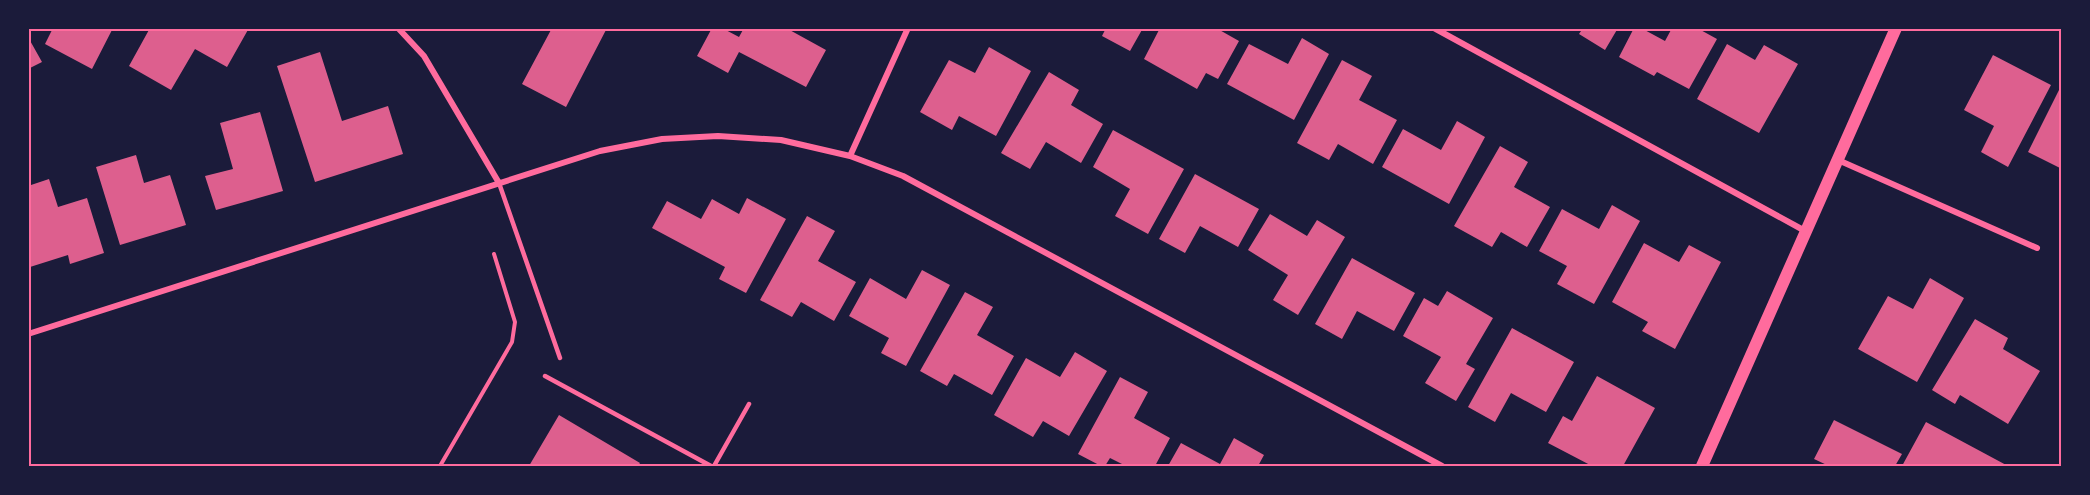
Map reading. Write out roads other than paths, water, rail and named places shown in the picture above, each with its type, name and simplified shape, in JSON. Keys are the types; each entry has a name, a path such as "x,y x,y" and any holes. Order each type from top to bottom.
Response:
{"main road":[{"path":"1702,466 1896,28"}],"street":[{"path":"398,28 424,56 499,183"},
{"path":"850,156 908,28"},
{"path":"1434,28 1807,232"},
{"path":"28,334 600,150 662,139 718,136 781,140 850,156 903,176 1442,466"},
{"path":"1838,160 2037,248"}],"lane":[{"path":"499,183 560,358"},
{"path":"545,376 713,466 749,404"}]}
